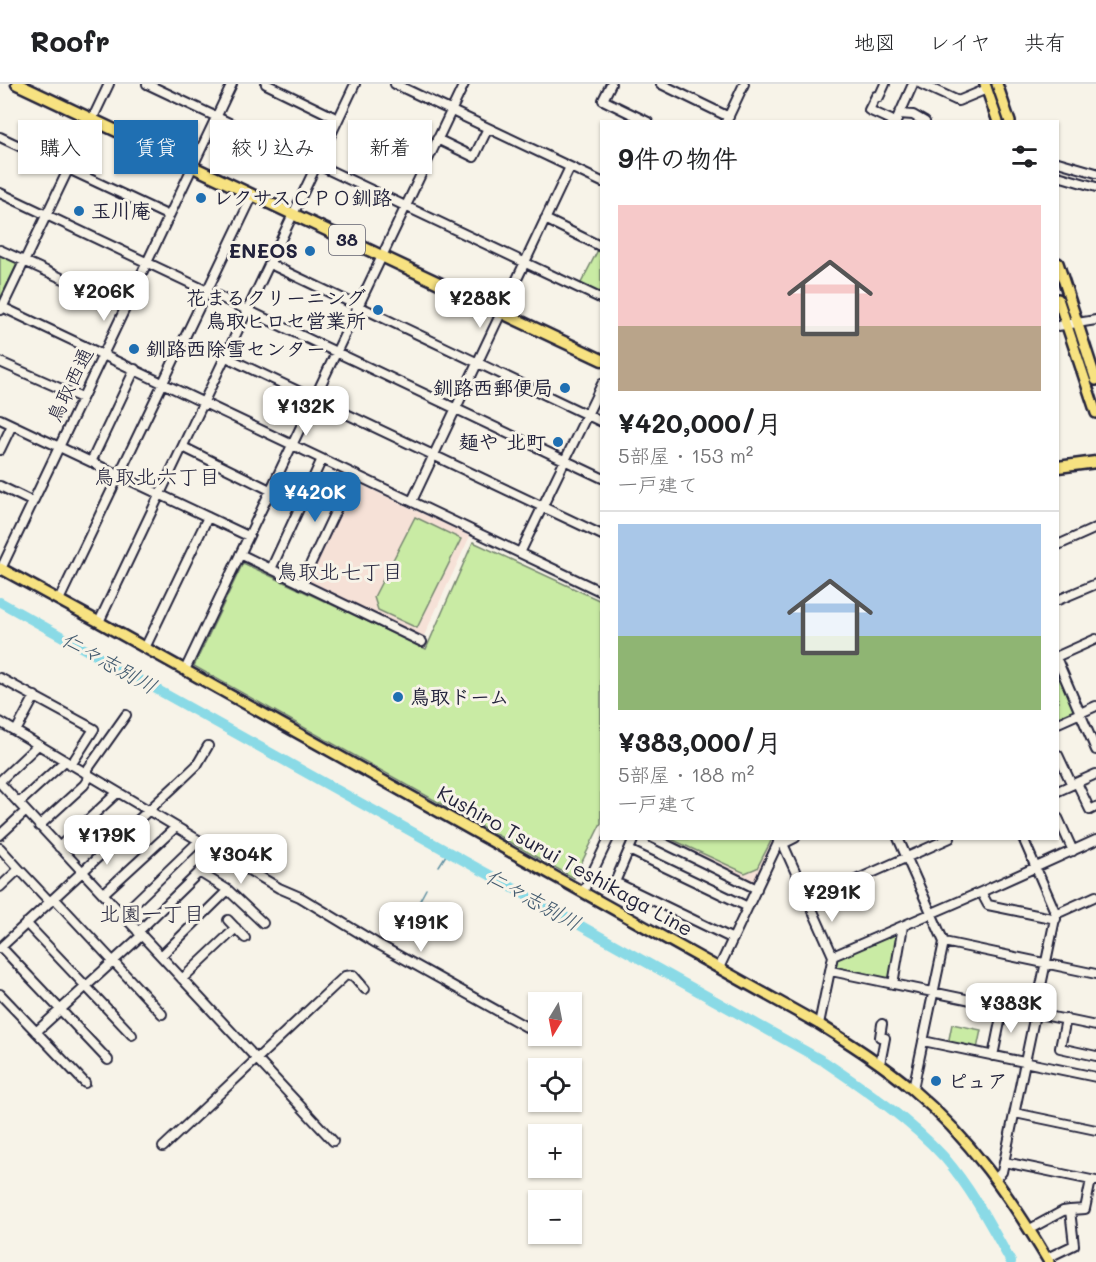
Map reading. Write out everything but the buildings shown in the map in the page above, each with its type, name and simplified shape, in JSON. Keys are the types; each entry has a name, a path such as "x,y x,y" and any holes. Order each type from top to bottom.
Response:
{"highway":[{"name":"38","path":"17,84 114,129"},
{"name":"38","path":"198,168 600,359"},
{"path":"1059,467 1096,462"}],"main road":[{"path":"997,84 1009,120"},
{"path":"986,87 997,120"},
{"path":"1059,270 1067,324 1096,380"},
{"path":"1059,302 1096,413"},
{"name":"Kushiro Tsurui Teshikaga Line","path":"0,569 819,1024 880,1064 913,1089 944,1118 996,1178 1048,1260"}],"street":[{"path":"93,119 109,84"},
{"path":"147,84 221,120"},
{"name":"鳥取西通","path":"198,155 232,84"},
{"path":"266,84 338,119"},
{"path":"336,123 355,84"},
{"path":"395,84 600,181"},
{"path":"185,670 464,84"},
{"path":"611,84 603,100 644,120"},
{"path":"661,84 727,119 744,84"},
{"path":"885,84 869,110 895,120 913,115 922,120"},
{"path":"895,120 913,84"},
{"path":"921,84 958,101 986,87"},
{"path":"437,139 474,157 488,128"},
{"path":"0,137 18,145"},
{"path":"1059,162 1096,173"},
{"path":"412,501 570,167"},
{"path":"66,174 1,308 135,369 600,591"},
{"path":"80,174 169,216"},
{"name":"鳥取西通","path":"0,569 189,174"},
{"path":"99,622 313,174"},
{"path":"336,174 600,298"},
{"path":"1059,176 1096,187"},
{"path":"0,193 600,477"},
{"path":"59,600 252,195"},
{"path":"545,219 600,246"},
{"path":"0,250 125,307"},
{"path":"270,264 600,421"},
{"path":"1067,324 1096,320"},
{"path":"226,357 600,534"},
{"path":"0,362 82,398"},
{"path":"91,462 135,369"},
{"path":"520,553 600,388"},
{"path":"0,419 248,536"},
{"path":"0,450 12,425"},
{"path":"183,447 270,490"},
{"path":"271,569 322,459"},
{"path":"301,584 353,474"},
{"path":"0,486 33,502"},
{"path":"145,648 208,517"},
{"path":"1059,545 1096,528"},
{"path":"240,554 422,642"},
{"path":"1059,600 1096,584"},
{"path":"1059,656 1096,639"},
{"path":"1059,664 1096,750"},
{"path":"0,678 94,729 68,763 19,803"},
{"path":"16,732 35,696"},
{"path":"1059,723 1096,706"},
{"path":"39,826 84,785 87,775 126,715"},
{"path":"0,722 279,888 300,897 376,943 528,1028"},
{"path":"38,745 0,782 333,1141"},
{"path":"108,1060 0,948 197,765 208,746"},
{"path":"1059,757 1090,810 1096,807"},
{"path":"1059,791 1096,774"},
{"path":"59,847 117,793"},
{"path":"0,835 26,811"},
{"path":"1059,820 1073,851"},
{"path":"103,894 176,827"},
{"path":"122,915 200,840"},
{"path":"583,892 608,840"},
{"path":"633,840 615,882 733,939"},
{"path":"657,840 757,889"},
{"path":"899,840 944,942 913,1089"},
{"path":"809,901 946,840"},
{"path":"996,1178 1002,1172 1005,1162 1056,917 1024,840"},
{"path":"832,956 1096,840"},
{"path":"719,968 780,842"},
{"path":"780,842 809,901 832,956 831,971 819,1024"},
{"path":"0,848 162,1014"},
{"path":"628,850 748,907"},
{"path":"36,1032 113,962 220,852"},
{"path":"0,887 19,869"},
{"path":"199,872 228,890 263,923"},
{"path":"160,956 228,890"},
{"path":"981,892 988,905 1056,917 1096,896"},
{"path":"228,920 245,938"},
{"path":"26,924 132,1035"},
{"path":"893,984 903,926"},
{"path":"182,979 236,928"},
{"path":"944,942 1046,964 1096,972"},
{"path":"831,971 1096,1026"},
{"path":"163,1147 345,976 352,975 365,988"},
{"path":"0,994 85,1083"},
{"path":"993,1056 1003,1007"},
{"path":"1066,1019 1060,1048 1096,1056"},
{"path":"880,1064 885,1038 880,1037 882,1024"},
{"path":"923,1041 1095,1074"},
{"path":"1015,1113 1096,1130"},
{"path":"1005,1162 1094,1180 1085,1209 1063,1211 1030,1229"},
{"path":"1048,1260 1074,1245 1070,1210"}],"shaded area":[{"path":"351,480 470,536 423,638 305,582"},
{"path":"663,840 776,840 755,882"}],"green space":[{"path":"599,248 600,248 600,295 580,285"},
{"path":"0,253 18,262 0,299"},
{"path":"415,517 461,539 417,628 378,610 374,597"},
{"path":"473,542 600,601 600,825 574,878 194,666 243,563 426,649"},
{"path":"1059,675 1075,711 1059,719"},
{"path":"673,840 771,840 757,868 745,873"},
{"path":"900,931 892,981 835,969 837,957"},
{"path":"952,1024 981,1030 977,1049 948,1044"}],"waterway":[{"name":"仁々志別川","path":"0,602 825,1062 872,1095 931,1143 972,1194 1011,1262"},
{"path":"439,866 448,852"},
{"path":"400,937 426,889"}],"place":[{"name":"レクサスＣＰＯ釧路","path":"201,198"},
{"name":"玉川庵","path":"79,211"},
{"name":"ENEOS","path":"310,251"},
{"name":"花まるクリーニング 鳥取ヒロセ営業所","path":"378,310"},
{"name":"釧路西除雪センター","path":"134,349"},
{"name":"釧路西郵便局","path":"565,388"},
{"name":"麺や 北町","path":"558,442"},
{"name":"鳥取ドーム","path":"398,697"},
{"name":"ピュア","path":"936,1081"}],"district":[{"name":"鳥取北六丁目","path":"157,477"},
{"name":"鳥取北七丁目","path":"340,572"},
{"name":"北園一丁目","path":"152,914"}]}
